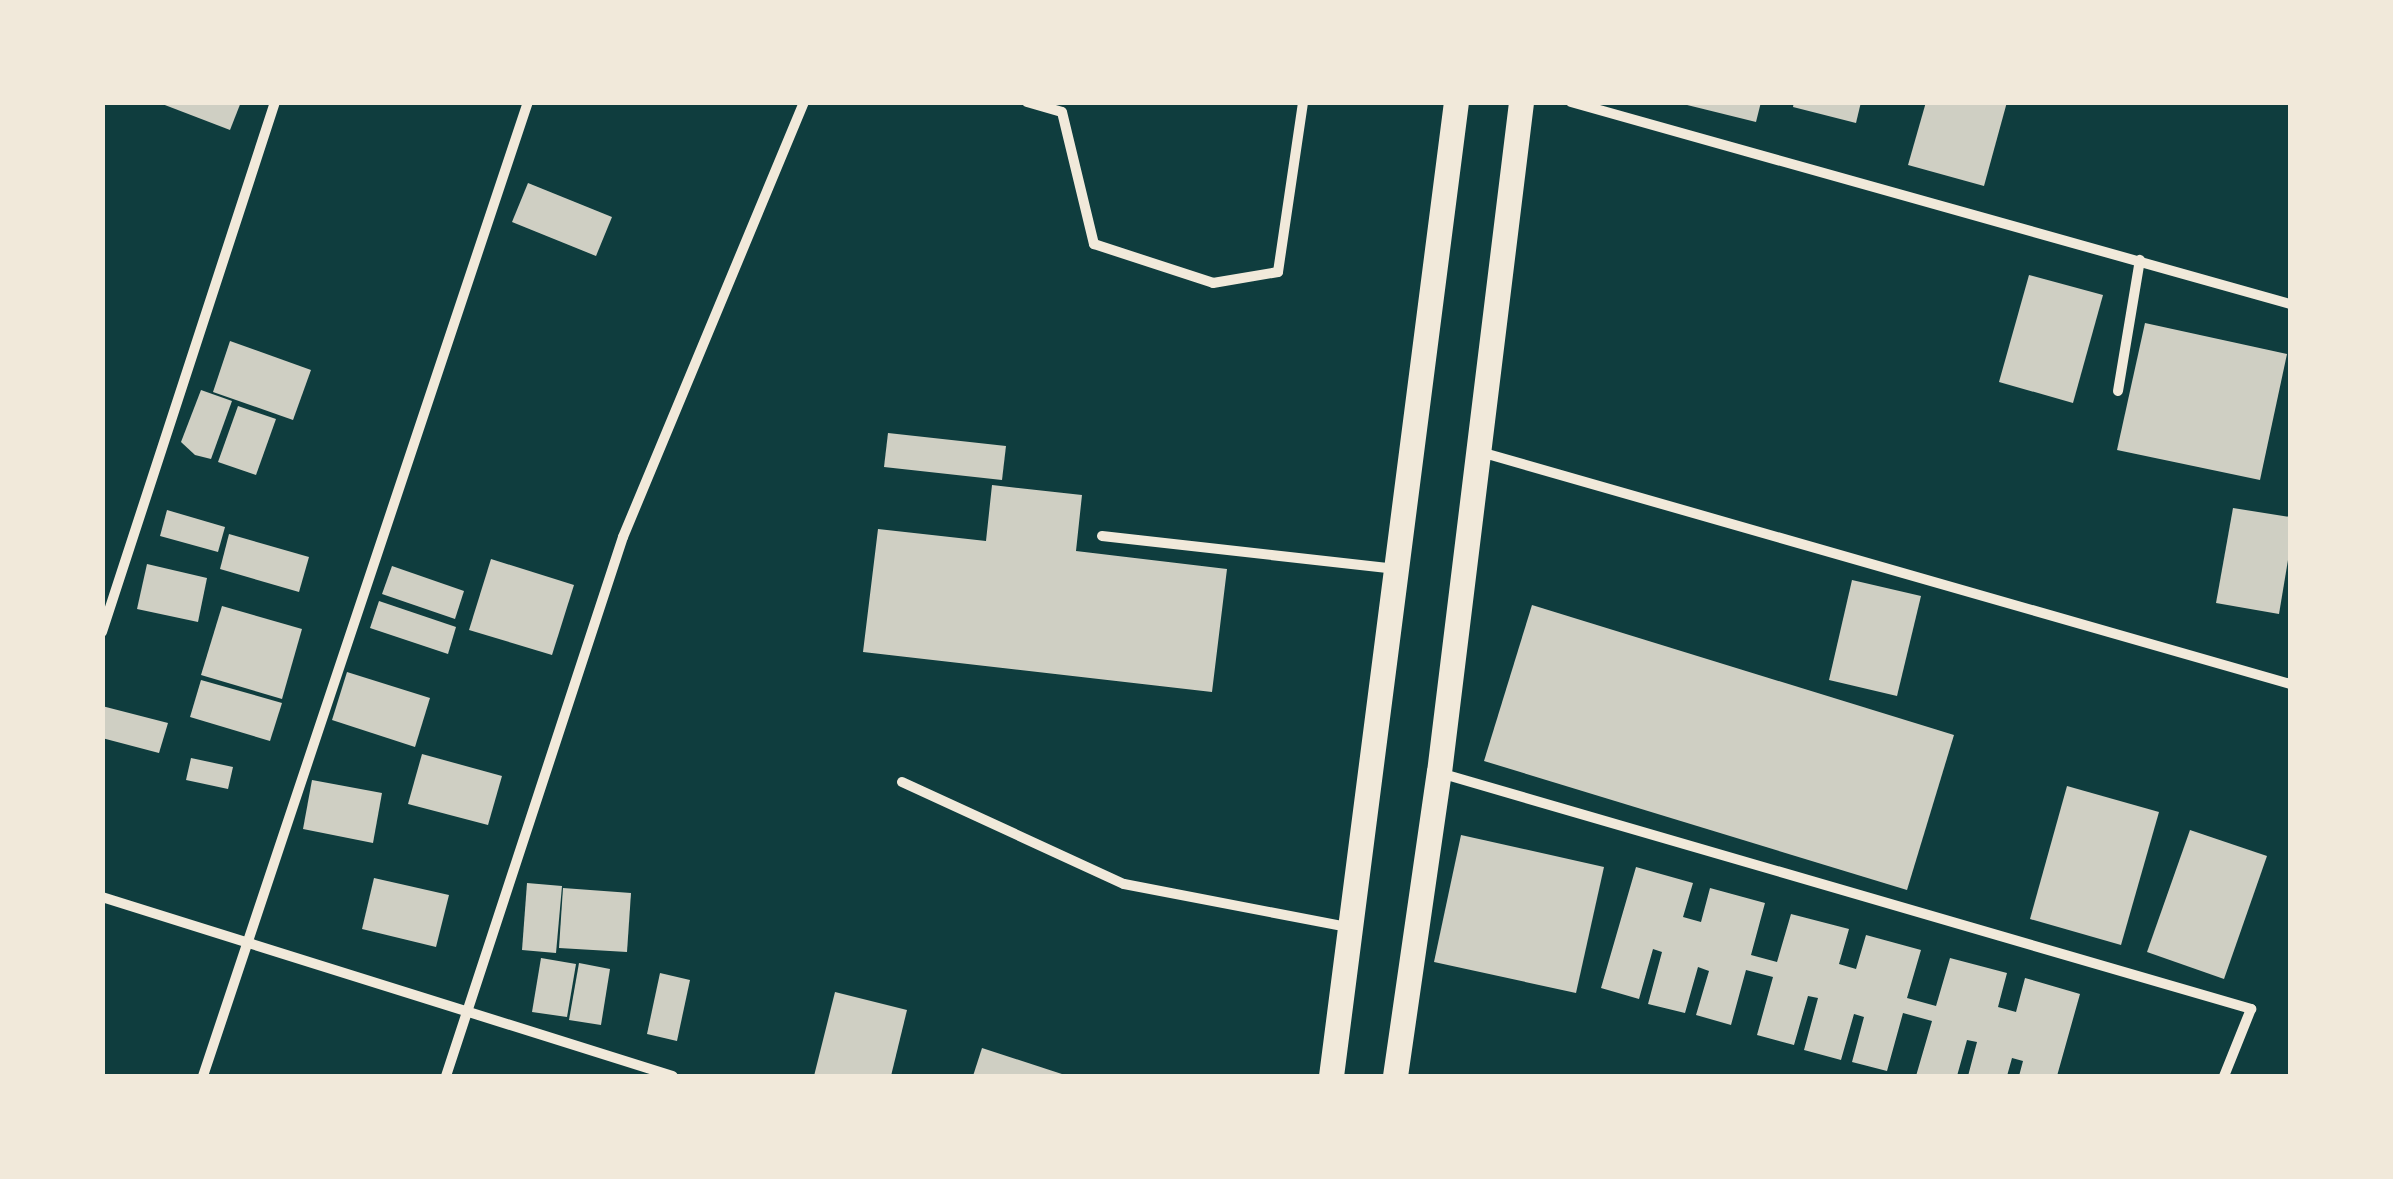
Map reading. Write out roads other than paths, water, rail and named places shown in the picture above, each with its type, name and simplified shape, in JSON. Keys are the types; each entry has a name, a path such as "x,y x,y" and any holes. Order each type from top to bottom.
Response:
{"main road":[{"path":"1331,1076 1456,102"},
{"path":"1395,1076 1440,772 1521,102"}],"street":[{"path":"102,632 274,102"},
{"path":"203,1076 528,102"},
{"path":"446,1076 622,538 804,102"},
{"path":"1027,102 1062,112 1094,244 1213,283 1278,272 1303,102"},
{"path":"1571,102 2290,304"},
{"path":"2118,391 2140,260"},
{"path":"1476,451 2290,684"},
{"path":"1102,536 1396,569"},
{"path":"1440,772 2252,1008 2224,1076"},
{"path":"902,782 1124,884 1353,928"},
{"path":"102,897 673,1076"}]}
